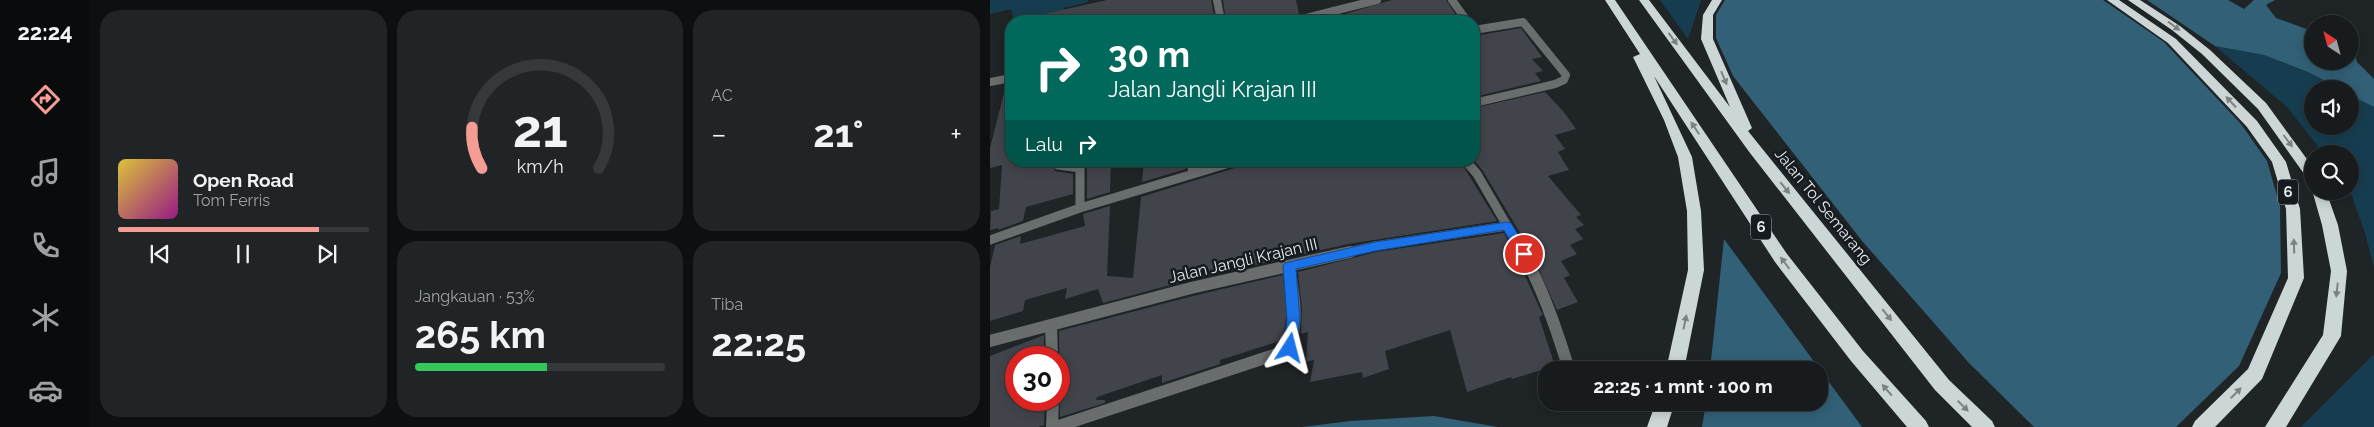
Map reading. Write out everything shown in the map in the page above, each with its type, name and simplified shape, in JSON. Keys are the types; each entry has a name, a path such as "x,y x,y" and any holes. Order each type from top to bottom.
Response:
{"highway":[{"name":"6","path":"1610,0 1782,258 1857,356 1919,427"},
{"name":"Jalan Tol Semarang","path":"1644,0 1755,150 1942,385 1985,427"},
{"path":"1717,0 1708,15 1707,38 1755,150"},
{"name":"6","path":"2112,0 2172,42 2252,124 2279,162 2293,210 2296,278 2254,374 2202,427"},
{"name":"6","path":"2133,0 2176,28 2206,52 2262,106 2304,163"},
{"name":"6","path":"1620,15 1670,120 1681,148 1694,211 1696,270 1677,361"},
{"name":"6","path":"2275,427 2332,336 2339,271 2330,225 2322,200"},
{"path":"1657,427 1663,411"}],"street":[{"path":"1217,0 1220,15"},
{"path":"1317,15 1377,0"},
{"path":"1452,0 1463,15"},
{"path":"1333,11 1336,15"},
{"path":"1480,29 1518,21 1523,22 1566,75 1564,80 1555,84 1480,102"},
{"path":"990,82 1005,79"},
{"path":"1073,167 1080,168 1080,208"},
{"path":"1192,167 1193,174"},
{"path":"990,240 1080,208 1216,167"},
{"path":"1471,167 1507,226 1543,294 1566,361"},
{"name":"Jalan Jangli Krajan III","path":"990,341 1191,288 1375,246 1507,226"},
{"path":"1053,411 1054,427 1286,351 1290,348 1294,320 1289,266"},
{"path":"1051,325 1052,346"}],"shaded area":[{"path":"990,0 1088,0 1088,2 1064,8 1062,15 1012,15 1011,9 990,14"},
{"path":"1660,0 1701,0 1688,39"},
{"path":"1725,0 2103,0 2164,42 2241,124 2267,161 2280,206 2281,273 2239,366 2176,427 2034,427 1969,363 1863,242 1733,76 1716,38 1716,15"},
{"path":"2147,0 2228,0 2244,9 2254,0 2275,0 2266,5 2276,18 2304,28 2304,70 2359,70 2359,64 2374,79 2374,107 2359,100 2359,80 2324,80 2264,55 2215,46"},
{"path":"2215,46 2264,55 2324,80 2304,80 2304,129 2287,107"},
{"path":"2359,100 2374,107 2374,268 2365,233 2353,200 2359,200 2359,145 2317,145 2309,135 2359,135"},
{"path":"1724,239 1814,361 1711,361"},
{"path":"2374,354 2374,427 2301,427"},
{"path":"1828,381 1862,427 1702,427 1705,411 1828,411"},
{"path":"1434,416 1498,427 1302,427 1350,421"}],"building":[{"path":"1107,0 1211,0 1214,15 1044,15"},
{"path":"1223,0 1296,0 1299,14 1296,15 1225,15"},
{"path":"1392,0 1446,0 1456,15 1342,15"},
{"path":"1521,28 1542,57 1532,59 1543,71 1535,73 1541,81 1480,96 1480,35"},
{"path":"1005,89 1005,167 1053,167 1055,171 1073,174 1073,194 1026,207 1023,221 998,230 999,228 990,230 991,211 999,209 1002,165 990,168 990,148"},
{"path":"1545,92 1563,111 1576,129 1555,135 1565,149 1558,152 1569,170 1548,176 1581,215 1576,217 1584,225 1575,229 1583,239 1570,245 1577,254 1561,261 1570,275 1564,278 1578,302 1557,310 1529,248 1480,167 1480,107"},
{"path":"1111,167 1110,192 1087,199 1087,168"},
{"path":"1143,167 1186,167 1186,169 1142,182"},
{"path":"1238,167 1464,167 1497,221 1348,244 1189,280 1103,303 1098,289 1065,299 1067,288 1025,300 1023,311 990,321 990,267 995,245 1021,236 1020,244 1085,226 1083,214 1110,206 1107,276 1133,278 1141,197"},
{"path":"1504,233 1543,315 1539,317 1553,361 1538,361 1538,371 1512,379 1511,377 1467,392 1450,330 1385,351 1389,369 1363,378 1362,372 1310,382 1314,360 1306,362 1308,332 1301,334 1302,309 1298,272 1376,252"},
{"path":"1283,275 1287,310 1283,340 1220,360 1220,364 1162,383 1162,375 1097,397 1096,400 1105,400 1105,403 1060,417 1060,411 1070,411 1070,346 1059,346 1059,331"},
{"path":"1044,335 1044,346 1016,346"},
{"path":"1005,350 1005,411 1045,411 1044,425 1038,427 990,427 990,356"}],"route":[{"path":"1290,348 1294,320 1289,266 1375,246 1507,226 1524,254"}]}
